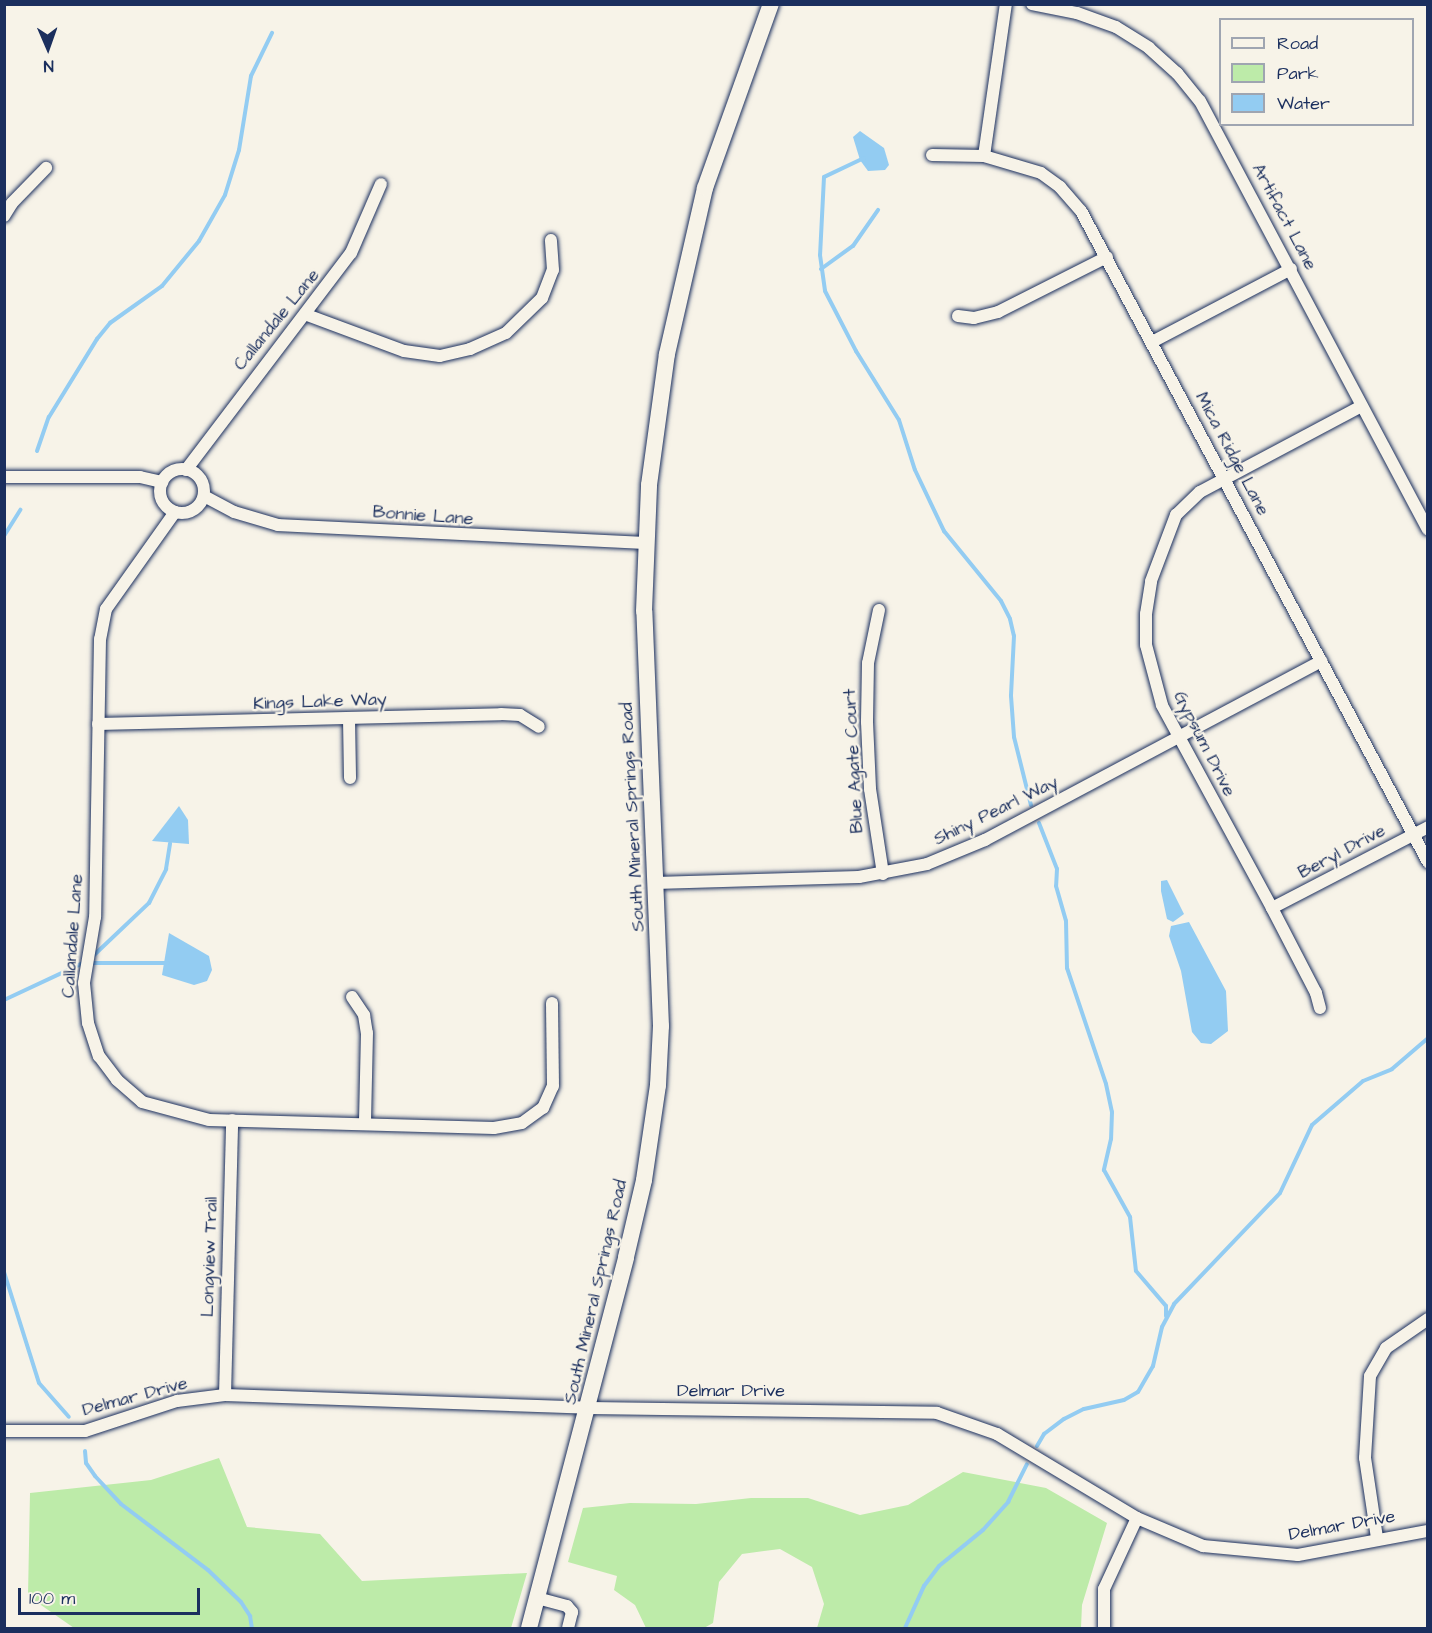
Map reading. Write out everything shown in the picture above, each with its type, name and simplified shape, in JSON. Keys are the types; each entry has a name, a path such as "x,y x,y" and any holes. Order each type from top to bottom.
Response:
{"street":[{"name":"South Mineral Springs Road","path":"529,1629 589,1408 644,1180 655,1111 661,1026 645,651 645,543 667,354 688,256 729,114 771,4"},
{"path":"984,156 1006,4"},
{"name":"Artifact Lane","path":"1032,4 1077,13 1116,27 1149,48 1177,73 1210,120 1428,529"},
{"name":"Mica Ridge Lane","path":"932,155 984,156 1041,173 1060,187 1081,211 1428,862"},
{"path":"4,216 12,203 46,168"},
{"name":"Callandale Lane","path":"186,470 237,397 307,315 351,253 381,183"},
{"path":"307,315 404,351 440,356 470,349 506,333 542,298 553,270 551,240"},
{"path":"957,316 974,318 998,312 1107,257"},
{"path":"1152,342 1291,269"},
{"name":"Gypsum Drive","path":"1320,1008 1316,993 1272,908 1162,705 1146,645 1151,581 1176,515 1200,492 1224,476 1362,406"},
{"path":"186,470 198,476 204,496 189,512 175,512 164,503 162,482 172,472 186,470"},
{"path":"4,477 140,477 162,482"},
{"name":"Bonnie Lane","path":"204,496 234,513 278,525 645,543"},
{"name":"Callandale Lane","path":"175,512 106,609 100,639 95,917 84,983 88,1023 99,1056 117,1080 142,1102 209,1120 494,1128 522,1123 543,1108 553,1086 552,1003"},
{"name":"Blue Agate Court","path":"879,610 868,663 867,722 870,789 883,874"},
{"name":"Shiny Pearl Way","path":"655,883 883,874 927,864 985,840 1321,661"},
{"name":"Kings Lake Way","path":"98,724 501,714 520,715 539,727"},
{"path":"349,719 350,778"},
{"name":"Beryl Drive","path":"1272,908 1428,827"},
{"path":"352,997 364,1015 367,1033 365,1124"},
{"name":"Longview Trail","path":"225,1395 232,1120"},
{"path":"1377,1538 1365,1458 1370,1376 1386,1348 1428,1319"},
{"name":"Delmar Drive","path":"4,1431 85,1431 177,1401 225,1395 589,1408 938,1413 997,1434 1137,1518 1203,1546 1252,1553 1298,1555 1377,1538 1428,1531"},
{"path":"1104,1629 1104,1589 1137,1518"},
{"path":"537,1598 567,1606 573,1612 568,1629"}],"green space":[{"path":"219,1458 247,1527 320,1534 362,1581 527,1573 511,1628 74,1628 28,1596 30,1493 151,1480"},
{"path":"963,1472 1046,1488 1107,1523 1082,1605 1081,1628 817,1628 824,1604 812,1567 780,1549 742,1554 719,1582 713,1623 704,1628 646,1628 635,1605 614,1590 617,1576 568,1562 583,1508 630,1503 696,1504 751,1498 808,1498 860,1515 908,1505"}],"water":[{"path":"860,131 884,148 889,165 885,170 868,171 860,160 853,137"},
{"path":"179,806 188,820 189,844 152,841"},
{"path":"1167,880 1184,914 1173,922 1167,919 1161,891 1161,881"},
{"path":"1189,922 1226,991 1228,1031 1211,1044 1201,1043 1192,1032 1181,971 1169,936 1171,926"},
{"path":"169,933 209,956 212,970 207,981 194,985 162,975"}],"waterway":[{"path":"37,451 49,417 97,339 110,323 162,286 199,241 225,195 239,150 251,76 272,33"},
{"path":"864,158 824,177 820,255 825,291 856,351 899,420 915,470 944,531 1001,601 1010,619 1014,636 1011,696 1014,737 1031,805"},
{"path":"821,269 853,246 878,210"},
{"path":"4,536 20,510"},
{"path":"1039,823 1057,869 1056,886 1066,921 1067,968 1106,1084 1112,1112 1111,1139 1104,1170 1130,1217 1136,1271 1166,1306 1166,1316"},
{"path":"92,957 149,903 166,869 170,843"},
{"path":"4,1000 83,963"},
{"path":"89,963 168,963"},
{"path":"1037,1446 1044,1434 1064,1419 1084,1409 1124,1400 1138,1392 1153,1366 1162,1327 1174,1304 1280,1193 1312,1125 1363,1081 1392,1069 1428,1038"},
{"path":"4,1272 39,1383 69,1417"},
{"path":"85,1451 86,1463 121,1504 208,1570 241,1602 250,1616 252,1628"},
{"path":"905,1628 924,1586 939,1566 983,1530 1008,1502 1027,1464"}]}
